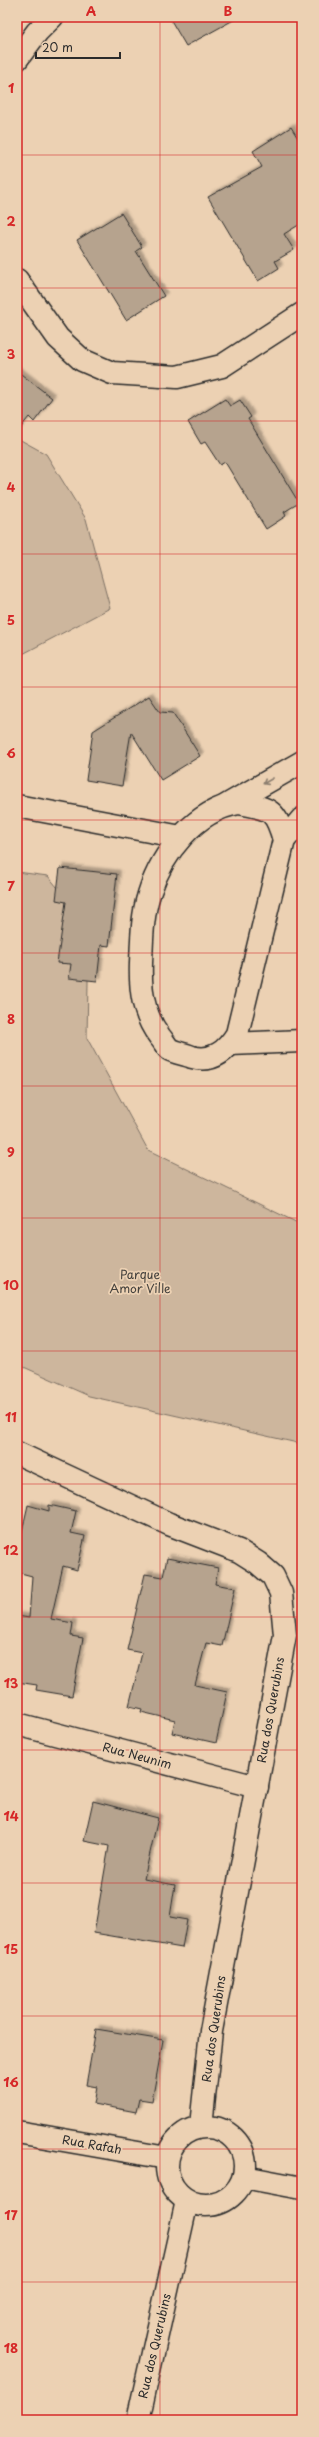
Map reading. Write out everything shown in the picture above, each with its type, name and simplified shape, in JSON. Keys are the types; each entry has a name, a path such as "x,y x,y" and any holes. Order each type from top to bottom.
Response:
{"street":[{"path":"17,59 37,32 52,17"},
{"path":"17,280 58,338 82,360 112,373 177,377 222,366 302,314"},
{"path":"302,762 227,805 198,819 181,837 163,862 149,893 142,925 140,989 150,1024 169,1049 199,1059 214,1057 230,1044 237,1034 284,840 302,819"},
{"path":"227,805 239,803 270,811 278,820 284,840"},
{"path":"17,806 181,837"},
{"path":"230,1044 302,1041"},
{"name":"Rua dos Querubins","path":"17,1453 169,1524 239,1551 273,1576 281,1593 285,1635 211,2031 201,2126"},
{"name":"Rua Neunim","path":"17,1724 257,1787"},
{"path":"201,2126 220,2129 236,2140 244,2158 244,2177 231,2196 210,2206 187,2202 170,2183 167,2158 179,2136 201,2126"},
{"name":"Rua Rafah","path":"17,2132 167,2158"},
{"path":"244,2177 302,2188"},
{"name":"Rua dos Querubins","path":"138,2420 187,2202"}],"green space":[{"path":"17,438 46,454 86,519 110,608 17,657"},
{"name":"Parque Amor Ville","path":"17,872 48,876 89,926 87,1038 148,1150 302,1225 302,1444 89,1396 17,1364"}],"building":[{"path":"169,17 239,17 186,46"},
{"path":"291,127 302,145 302,223 284,234 294,250 275,261 279,268 258,281 208,197 262,167 253,151"},
{"path":"121,213 142,247 136,251 164,296 126,320 77,240"},
{"path":"17,371 52,398 34,422 29,417 17,432"},
{"path":"225,399 230,406 240,400 251,417 248,419 299,503 284,512 286,516 266,529 225,462 220,465 205,442 201,444 188,422"},
{"path":"149,696 160,712 173,713 200,756 161,780 131,732 122,786 86,780 93,731"},
{"path":"60,868 117,874 109,946 101,945 97,981 69,978 71,964 57,963 66,902 56,900"},
{"path":"28,1505 49,1511 49,1505 76,1511 71,1533 85,1536 77,1570 63,1566 51,1619 73,1623 71,1636 83,1638 72,1696 36,1690 37,1685 17,1682 17,1616 29,1618 32,1576 17,1572 17,1553"},
{"path":"167,1558 218,1568 215,1584 235,1588 222,1646 206,1643 195,1685 227,1692 216,1743 172,1733 175,1720 141,1712 142,1709 129,1706 142,1653 127,1650 145,1574 163,1577"},
{"path":"93,1801 158,1818 144,1879 175,1885 170,1917 187,1920 182,1948 94,1933 109,1846 84,1841"},
{"path":"96,2029 163,2040 152,2101 139,2099 136,2112 94,2104 97,2087 86,2085"}]}
